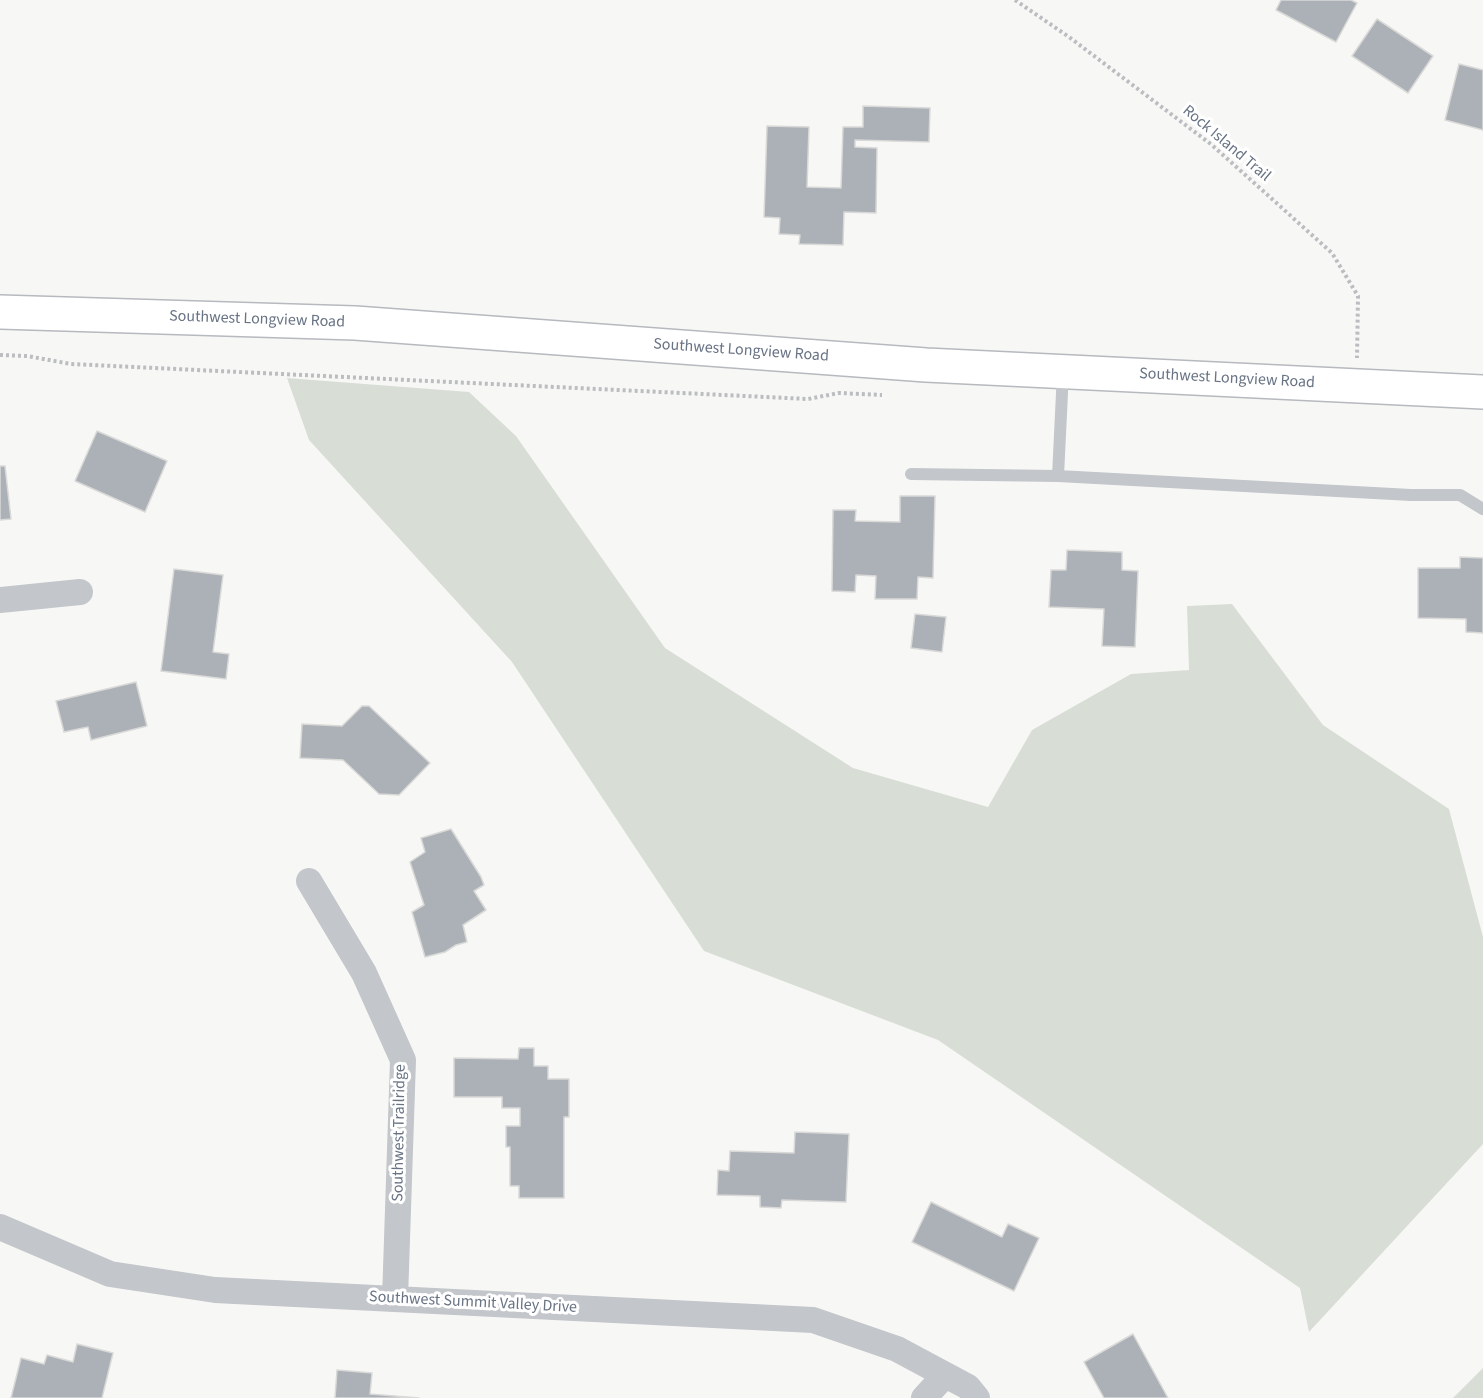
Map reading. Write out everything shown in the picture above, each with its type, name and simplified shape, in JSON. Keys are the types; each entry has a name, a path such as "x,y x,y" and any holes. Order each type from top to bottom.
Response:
{"street":[{"name":"Southwest Longview Road","path":"0,312 356,323 926,365 1483,392"},
{"path":"0,600 80,592"},
{"name":"Southwest Trailridge","path":"309,882 364,973 403,1060 395,1299"},
{"name":"Southwest Summit Valley Drive","path":"0,1227 110,1274 215,1290 813,1320 897,1349 968,1387 976,1398"},
{"path":"924,1398 945,1375"}],"lane":[{"path":"1058,476 1063,371"},
{"path":"911,474 1058,476 1411,495 1460,495 1483,509"}],"path":[{"name":"Rock Island Trail","path":"1015,0 1069,36 1212,145 1332,253 1358,296 1357,350"},
{"path":"0,355 27,356 71,364 808,399 838,393 885,395"}],"shaded area":[{"path":"287,378 469,392 516,436 665,648 853,768 988,807 1032,730 1131,674 1189,670 1187,606 1232,604 1323,725 1449,809 1483,937 1483,1144 1309,1332 1300,1288 938,1040 704,951 512,662 309,440"},
{"path":"1483,1368 1483,1398 1453,1398"}],"building":[{"path":"1281,0 1351,0 1357,3 1336,42 1276,10"},
{"path":"1377,19 1433,56 1408,93 1352,56"},
{"path":"1459,64 1483,70 1483,130 1445,120"},
{"path":"863,106 930,108 929,142 855,140 855,147 877,148 876,213 844,212 843,245 799,244 800,235 779,234 780,218 764,217 767,126 809,127 807,187 841,188 843,127 863,127"},
{"path":"97,431 167,461 145,512 75,481"},
{"path":"0,466 5,466 11,519 0,520"},
{"path":"900,496 935,496 933,578 918,577 917,599 875,599 876,576 856,575 855,592 832,591 833,510 856,510 855,521 900,522"},
{"path":"1067,550 1122,552 1122,570 1138,571 1135,647 1102,646 1104,609 1049,607 1051,570 1066,570"},
{"path":"1460,557 1483,558 1483,633 1466,632 1466,619 1418,618 1418,568 1460,568"},
{"path":"174,569 223,575 213,652 229,654 226,679 161,671"},
{"path":"915,614 946,617 942,652 911,648"},
{"path":"136,682 147,726 91,740 88,727 64,732 56,701"},
{"path":"362,706 369,706 430,763 399,795 379,794 343,760 300,758 302,724 342,726"},
{"path":"451,829 481,877 484,885 474,891 486,910 463,925 467,942 456,945 445,952 425,957 412,912 424,905 410,862 425,852 421,838"},
{"path":"519,1048 534,1048 534,1066 548,1066 548,1079 569,1079 569,1117 564,1117 564,1198 519,1198 519,1186 510,1186 510,1147 506,1147 506,1126 520,1126 520,1108 502,1108 502,1097 454,1097 454,1058 518,1059"},
{"path":"795,1132 849,1134 846,1202 782,1200 781,1208 760,1207 760,1196 717,1195 718,1170 729,1171 730,1151 794,1153"},
{"path":"931,1202 1002,1237 1008,1224 1039,1238 1014,1291 912,1242"},
{"path":"1133,1334 1168,1398 1104,1398 1084,1362"},
{"path":"77,1344 113,1353 102,1398 11,1398 21,1358 44,1364 47,1355 73,1362"},
{"path":"337,1370 372,1373 370,1394 419,1398 335,1398"}]}
